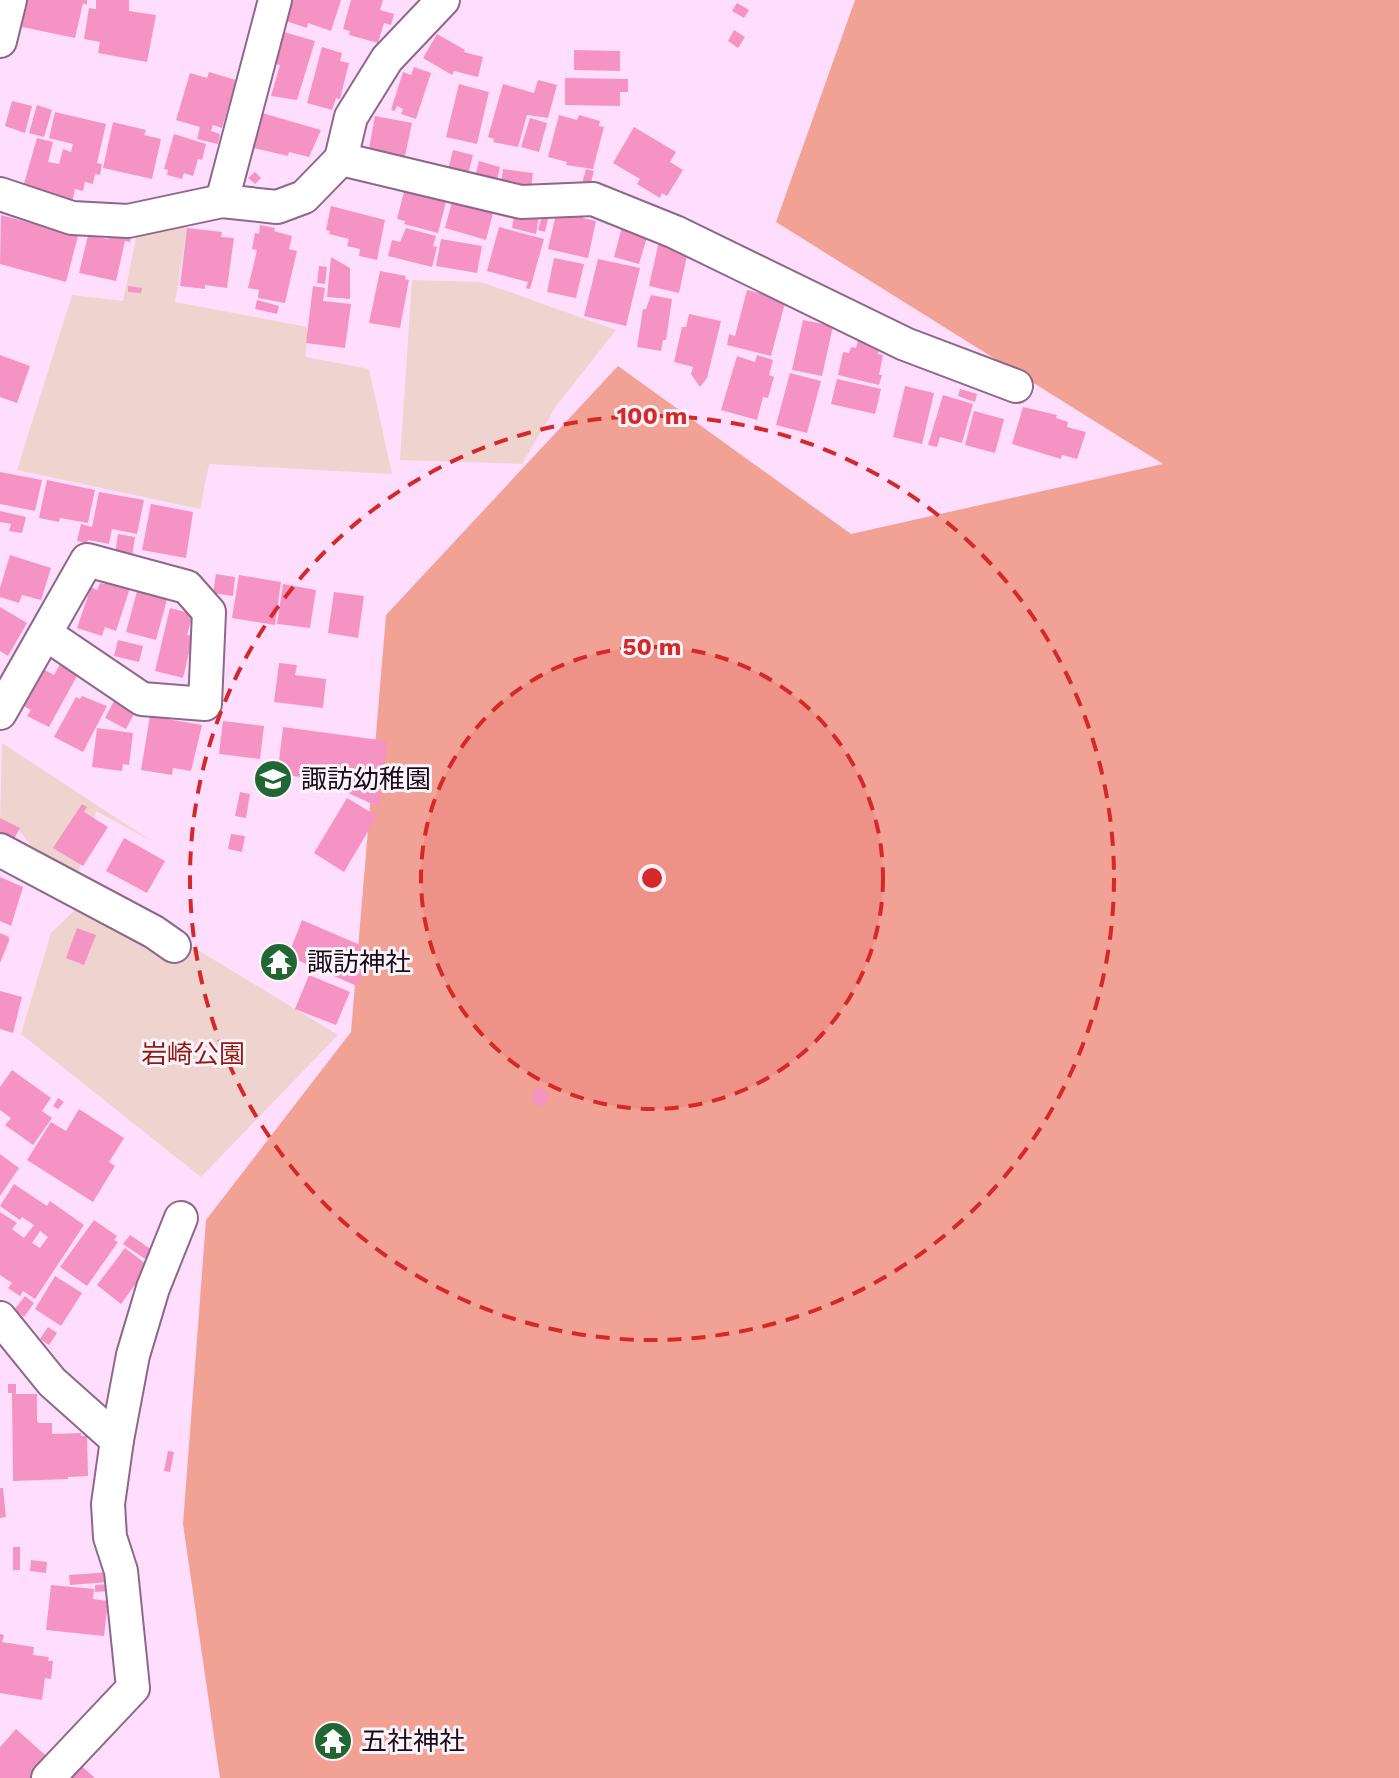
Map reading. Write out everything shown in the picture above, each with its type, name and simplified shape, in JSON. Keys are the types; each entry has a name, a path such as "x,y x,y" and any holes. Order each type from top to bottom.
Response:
{"street":[{"path":"0,41 10,0"},
{"path":"222,201 275,0"},
{"path":"0,194 72,218 128,221 222,201 277,207 304,197 341,159 351,117 387,59 443,0"},
{"path":"341,159 521,202 593,199 675,232 905,344 1016,386"},
{"path":"0,713 87,560 187,587 209,612 205,704 142,699 46,634"},
{"path":"0,850 154,932 174,946"},
{"path":"48,1778 133,1688 121,1571 110,1537 108,1504 133,1355 153,1288 181,1218"},
{"path":"0,1318 52,1382 117,1440"}],"green space":[{"path":"188,222 175,302 307,327 306,357 369,369 392,474 209,464 200,509 17,470 72,295 123,301 138,229"},
{"path":"412,280 481,282 616,330 556,406 522,464 400,460"},
{"path":"2,743 150,840 96,811 79,871 41,858 18,829 0,825"},
{"name":"岩崎公園","path":"97,889 338,1035 201,1177 21,1034 51,933"}],"shaded area":[{"path":"855,0 1399,0 1399,1778 220,1778 183,1524 206,1220 351,1032 386,615 618,366 851,534 1163,464 776,222"}],"building":[{"path":"28,0 87,0 87,5 83,3 75,38 22,27"},
{"path":"96,0 129,0 129,11 156,15 147,62 98,53 100,42 84,39 89,8 96,9"},
{"path":"293,0 341,0 331,31 308,23 307,28 286,21"},
{"path":"351,0 383,0 380,10 394,14 391,25 384,23 378,43 349,35 350,31 343,29"},
{"path":"737,3 749,10 744,18 732,11"},
{"path":"734,30 745,37 738,48 728,41"},
{"path":"284,32 315,41 297,100 271,96 280,65 275,64"},
{"path":"437,34 464,52 483,57 478,77 454,71 452,75 423,58"},
{"path":"322,47 342,53 340,61 349,63 340,99 336,98 332,110 307,103"},
{"path":"574,50 620,51 620,71 574,70"},
{"path":"414,67 431,73 416,119 401,114 403,109 397,106 395,111 391,110 403,72 411,75"},
{"path":"209,72 236,80 222,128 213,125 211,131 220,134 218,144 197,139 200,127 176,120 190,73 207,78"},
{"path":"565,78 628,79 628,92 620,92 620,106 565,105"},
{"path":"538,80 557,85 548,118 527,115 518,147 493,142 494,139 488,137 503,84 534,93"},
{"path":"459,84 489,92 477,144 446,137"},
{"path":"12,101 32,106 25,133 5,126"},
{"path":"37,105 52,110 44,137 29,133"},
{"path":"55,112 106,124 97,163 102,164 100,175 95,174 93,184 85,182 83,191 75,189 72,203 54,199 55,194 23,187 37,138 53,142 48,162 59,164 63,149 71,152 73,144 49,138"},
{"path":"262,113 321,130 309,157 289,152 288,156 254,148"},
{"path":"559,115 577,120 579,115 600,121 599,126 604,127 593,169 566,165 567,162 548,157"},
{"path":"375,116 412,123 405,156 369,149"},
{"path":"530,118 547,123 539,152 521,147"},
{"path":"113,122 146,130 144,135 161,139 152,179 103,168"},
{"path":"634,127 676,152 670,162 683,170 667,196 662,193 660,198 637,184 640,179 613,163"},
{"path":"174,134 206,144 193,176 184,173 182,179 167,175 168,170 164,169"},
{"path":"453,150 473,155 468,175 448,170"},
{"path":"479,161 500,167 496,183 475,177"},
{"path":"503,169 533,173 531,188 501,184"},
{"path":"586,169 594,171 590,186 582,184"},
{"path":"255,172 261,178 255,184 248,178"},
{"path":"405,188 447,198 438,233 404,224 405,221 397,219"},
{"path":"453,198 494,209 486,240 445,228"},
{"path":"331,206 385,220 377,260 359,256 360,249 347,246 349,239 329,234 330,231 326,230"},
{"path":"515,211 539,216 536,234 512,228"},
{"path":"543,212 549,214 545,232 538,230"},
{"path":"584,213 583,218 596,221 588,258 548,249 556,214"},
{"path":"1,215 78,236 66,282 0,264"},
{"path":"260,225 292,236 289,249 297,251 285,303 258,298 259,290 248,288 257,250 252,249 255,233 259,234"},
{"path":"499,227 544,239 530,289 526,288 528,282 487,271"},
{"path":"622,227 648,234 639,264 614,257"},
{"path":"187,228 222,232 221,237 234,238 227,288 180,286"},
{"path":"406,228 436,236 432,267 388,256 392,240 400,242"},
{"path":"110,233 131,238 130,242 125,241 116,281 79,273 88,235 108,239"},
{"path":"441,239 482,246 477,273 436,266"},
{"path":"659,241 669,243 669,247 688,251 679,293 649,286"},
{"path":"331,257 350,268 350,299 327,297"},
{"path":"554,258 584,264 576,298 547,292"},
{"path":"598,259 640,268 626,326 584,316"},
{"path":"319,266 327,267 325,284 317,283"},
{"path":"380,271 406,276 405,279 409,280 400,328 369,323"},
{"path":"128,286 142,288 141,293 128,292"},
{"path":"313,286 325,288 323,301 351,304 345,348 306,343"},
{"path":"747,290 759,293 760,290 786,299 771,356 727,345 729,334 735,336"},
{"path":"651,295 672,299 666,340 663,340 661,351 637,347 643,309 646,309"},
{"path":"257,300 279,306 277,314 255,309"},
{"path":"689,314 721,321 707,378 700,387 691,374 693,367 674,362 682,327 686,327"},
{"path":"803,320 833,326 822,376 792,370"},
{"path":"858,340 880,346 878,354 883,355 879,385 838,375 843,352 849,353 851,347 856,348"},
{"path":"0,355 30,366 17,403 0,397"},
{"path":"757,355 773,360 769,375 774,377 768,398 763,397 757,420 721,410 737,356 755,362"},
{"path":"790,373 821,381 807,433 776,425"},
{"path":"837,379 881,389 875,414 831,404"},
{"path":"905,386 934,393 922,444 893,437"},
{"path":"960,389 977,394 975,402 958,396"},
{"path":"943,395 973,404 962,443 940,437 937,447 928,445"},
{"path":"1023,407 1057,415 1056,418 1068,422 1067,427 1086,432 1077,459 1062,455 1061,459 1012,444"},
{"path":"974,411 1004,419 995,453 965,445"},
{"path":"0,472 42,480 35,511 0,504"},
{"path":"47,480 95,490 88,523 39,518"},
{"path":"99,492 144,500 137,534 112,529 109,544 77,541 81,524 92,527"},
{"path":"151,504 193,512 186,558 142,550"},
{"path":"0,511 26,517 22,533 9,531 11,524 0,522"},
{"path":"118,534 135,537 132,557 115,554"},
{"path":"10,555 51,568 41,600 22,595 19,603 0,597"},
{"path":"216,574 235,577 233,596 213,593"},
{"path":"239,575 281,582 275,625 232,618"},
{"path":"108,578 131,585 116,631 105,627 102,636 77,628 91,587 97,590 100,583 105,584"},
{"path":"139,584 169,592 156,640 126,632"},
{"path":"283,584 316,590 310,628 277,624"},
{"path":"334,592 364,596 358,638 328,633"},
{"path":"0,607 27,623 8,656 0,651"},
{"path":"170,608 193,614 187,635 193,636 183,678 155,671"},
{"path":"118,640 143,646 139,662 114,656"},
{"path":"279,663 297,665 295,675 326,679 323,708 274,702"},
{"path":"60,664 78,674 49,727 27,716 31,710 22,705 41,668 54,675"},
{"path":"82,696 107,706 83,752 54,737 76,697 80,699"},
{"path":"115,699 136,710 126,729 105,718"},
{"path":"150,716 202,725 191,771 173,768 172,775 141,770"},
{"path":"223,721 264,726 260,759 219,754"},
{"path":"283,727 387,741 379,807 348,793 349,784 286,775 287,771 278,770"},
{"path":"97,728 133,733 129,765 123,764 122,771 92,767"},
{"path":"240,792 250,794 246,818 235,816"},
{"path":"347,798 377,816 344,872 314,853"},
{"path":"82,804 87,807 84,812 108,827 83,866 53,848"},
{"path":"0,818 20,828 13,841 0,835"},
{"path":"231,834 245,836 242,852 228,849"},
{"path":"124,838 165,861 147,893 106,871"},
{"path":"0,877 23,887 11,926 0,921"},
{"path":"302,920 372,950 357,986 288,956"},
{"path":"77,928 96,935 84,965 66,958"},
{"path":"0,933 9,937 9,941 0,963"},
{"path":"309,975 350,992 336,1025 295,1009"},
{"path":"0,991 22,997 13,1033 0,1029"},
{"path":"12,1070 51,1098 42,1111 52,1118 33,1145 5,1125 11,1118 0,1110 0,1087"},
{"path":"538,1087 550,1094 543,1107 530,1100"},
{"path":"58,1098 64,1102 58,1109 53,1106"},
{"path":"79,1109 124,1138 109,1162 115,1166 93,1202 27,1160 51,1122 66,1131"},
{"path":"0,1154 19,1168 0,1196"},
{"path":"14,1184 47,1206 50,1201 84,1225 35,1299 23,1291 20,1296 8,1288 12,1283 0,1275 0,1212 17,1223 12,1229 24,1238 34,1225 22,1217 20,1220 0,1206","holes":["40,1231 48,1237 40,1248 32,1243"]},
{"path":"94,1220 117,1236 114,1240 118,1242 87,1286 60,1267"},
{"path":"130,1235 152,1250 145,1259 123,1244"},
{"path":"125,1248 146,1264 142,1268 146,1270 121,1304 97,1285"},
{"path":"55,1276 82,1293 61,1326 35,1309"},
{"path":"25,1296 34,1303 24,1317 14,1310"},
{"path":"48,1327 57,1333 49,1345 40,1339"},
{"path":"8,1384 16,1384 16,1394 37,1394 37,1421 52,1423 52,1434 81,1433 81,1436 87,1436 88,1476 13,1481 12,1393 8,1393"},
{"path":"168,1451 174,1452 170,1472 164,1471"},
{"path":"0,1488 3,1488 6,1517 0,1518"},
{"path":"13,1547 20,1547 20,1570 13,1570"},
{"path":"31,1560 47,1562 46,1573 30,1571"},
{"path":"110,1572 110,1582 70,1585 69,1575"},
{"path":"110,1584 111,1591 95,1592 95,1585"},
{"path":"51,1585 94,1589 93,1599 108,1601 104,1636 46,1630"},
{"path":"0,1634 4,1635 2,1642 34,1647 33,1655 49,1657 48,1661 53,1661 51,1679 45,1678 42,1700 0,1693"},
{"path":"16,1729 51,1760 35,1778 0,1778 0,1747"},
{"path":"77,1762 95,1778 61,1778"}],"place":[{"name":"諏訪幼稚園","path":"273,779"},
{"name":"諏訪神社","path":"279,962"},
{"name":"五社神社","path":"333,1741"}]}
